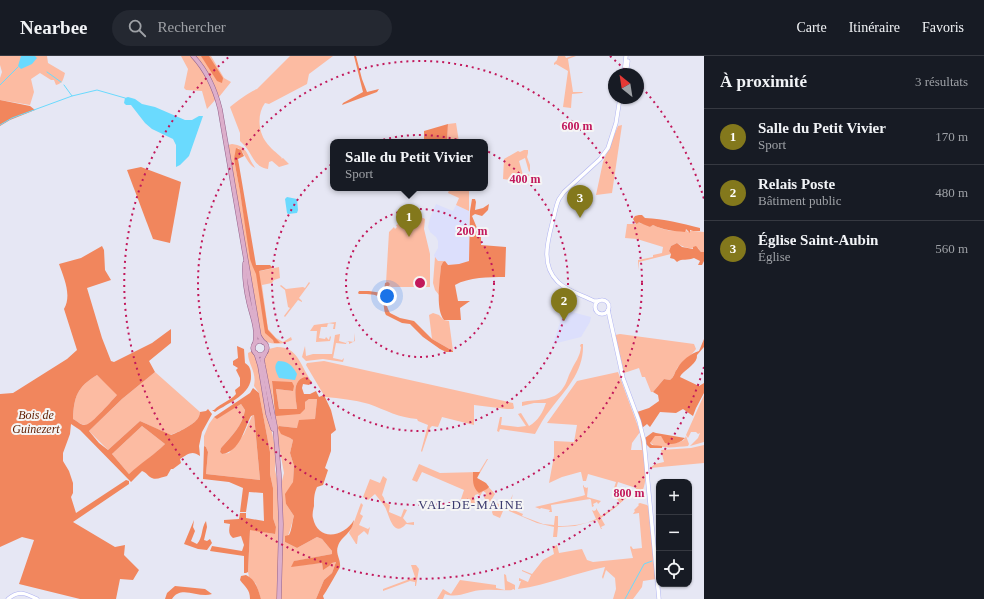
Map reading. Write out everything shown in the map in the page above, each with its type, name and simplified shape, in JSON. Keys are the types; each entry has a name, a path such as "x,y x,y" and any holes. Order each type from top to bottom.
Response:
{"main road":[{"path":"193,56 208,75 219,102 259,336 267,346 262,359 272,410 279,474 281,524 279,599"},
{"path":"245,253 244,272 256,334 253,348 260,366 268,414 275,433"},
{"path":"255,343 259,341 263,342"},
{"path":"256,353 265,353"}],"street":[{"path":"626,68 627,56"},
{"path":"621,104 618,120 605,153 560,196 556,206 547,248 548,268 557,281 567,288 596,302 603,300 607,302 609,307 608,310 623,378 636,412 644,441 659,599"},
{"path":"596,302 598,312 610,316"},
{"path":"604,313 608,310"},
{"path":"8,599 14,594 18,593 37,599"}],"shaded area":[{"path":"0,56 47,56 48,63 65,73 61,82 56,85 54,80 51,80 40,73 31,79 34,92 30,105 0,100 0,78 2,72"},
{"path":"181,56 191,56 207,77 216,99 207,109 202,91 186,90 184,88 188,69"},
{"path":"195,56 211,56 224,78 231,82 219,97 213,82"},
{"path":"290,56 333,56 309,74 307,84 269,104 265,103 262,107 260,128 263,138 282,158 281,159 283,158 289,164 279,167 272,161 269,162 268,169 258,164 240,141 240,133 230,107 257,89"},
{"path":"558,56 565,56 566,58 576,56 568,59 573,92 583,92 572,94 571,108 563,107 568,71 556,64 554,65"},
{"path":"456,123 459,139 447,139 448,124"},
{"path":"622,125 612,193 596,195 603,162 618,126"},
{"path":"232,144 241,147 246,151 255,168 250,164 238,148 234,159 252,265 260,271 279,267 280,278 274,280 272,283 262,285 268,329 276,338 283,342 291,337 292,340 288,342 280,344 270,343 266,342 260,336 228,145"},
{"path":"528,150 527,157 530,165 529,172 525,158 519,161 523,175 528,174 530,176 516,179 516,181 503,179 504,159 518,151 520,152"},
{"path":"449,191 469,191 469,211 456,205 459,198 448,193"},
{"path":"436,204 453,211 456,205 469,211 469,261 447,265 446,261 438,261 435,259 434,255 438,248 438,241 430,232 428,227"},
{"path":"409,213 417,221 421,217 425,219 424,229 430,254 430,287 387,287 389,285 386,283 389,232 394,227 395,229 397,227 396,225 399,225 401,223 400,221 403,221"},
{"path":"639,223 650,227 653,225 669,230 677,231 685,229 688,232 692,230 704,232 704,252 701,252 698,248 687,248 677,243 671,246 669,251 671,254 639,262 638,270 638,260 653,257 653,255 662,253 663,247 637,239 625,238 627,224"},
{"path":"435,257 438,261 445,261 441,266 439,295 435,290 433,283"},
{"path":"309,282 310,283 299,298 302,302 298,300 285,317 284,316 290,308 288,307 285,290 280,286 281,285 286,289 305,288"},
{"path":"564,310 591,317 590,322 581,337 553,344"},
{"path":"433,313 439,315 444,320 449,321 453,351 432,339 429,315"},
{"path":"336,322 335,329 333,329 334,324 328,323"},
{"path":"328,323 327,327 321,327 319,338 325,339 326,337 329,340 330,336 330,341 316,342 317,331 310,331 314,325"},
{"path":"340,334 339,341 346,343 347,341 346,344 336,343 333,358 342,360 344,358 343,362 323,359 306,361 302,357 305,346 306,356 313,354 332,354 335,335"},
{"path":"620,334 694,344 696,349 679,366 670,380 664,379 653,392 651,392 645,377 642,377 639,368 624,373 615,335"},
{"path":"581,344 583,344 583,354 581,363 573,380 546,415 535,434 500,429 499,432 497,431 500,417 502,417 501,425 518,427 526,426 518,414 521,413 529,426 538,419 546,403 534,403 522,406 522,402 555,396 566,384 578,357"},
{"path":"277,347 290,350 294,353 310,379 302,379 296,385 295,394 297,409 279,409 276,389 293,391 272,381 274,412 305,409 305,402 309,399 317,399 315,419 297,428 279,426 283,433 293,440 290,453 294,466 293,482 286,504 294,516 285,542 297,548 317,537 322,539 332,551 332,554 295,561 292,566 322,563 323,569 336,562 332,573 324,580 316,599 281,599 282,481 284,473 263,359 269,349"},
{"path":"252,351 256,355 276,457 275,470 279,498 278,599 261,599 256,584 249,577 248,572 250,529 274,534 276,527 273,518 273,488 270,474 270,452 259,393 254,386 254,376 248,357 248,353"},
{"path":"324,361 513,403 514,408 507,409 474,405 474,425 442,417 438,427 432,426 430,428 422,452 428,425 418,421 417,419 399,415 358,401 325,397 306,365 307,363"},
{"path":"155,372 200,412 198,417 190,425 170,435 140,421 108,450 89,431 122,399"},
{"path":"618,372 640,432 632,443 631,450 642,450 640,435 642,437 646,470 644,487 641,493 636,498 633,498 636,488 618,482 615,492 613,491 616,482 588,474 586,481 583,481 581,472 562,477 549,483 554,456 554,441 574,442 577,425 547,423 577,381"},
{"path":"97,375 118,394 92,422 85,425 80,424 73,419 74,405 78,393 90,379"},
{"path":"704,395 704,442 690,446 698,438 700,433 698,434 696,432 691,432 688,438 686,435"},
{"path":"241,404 245,410 242,421 229,440 221,448 220,452 222,454 229,453 244,434 252,416 254,415 260,480 206,474 208,452 204,446 204,436 209,424 214,417 217,418"},
{"path":"142,426 165,444 129,474 112,454"},
{"path":"654,436 661,436 677,443 684,440 686,436 689,444 688,446 679,447 657,446 650,442"},
{"path":"704,445 704,463 650,468 655,464 664,462 661,450 691,448"},
{"path":"487,459 477,478 484,482 495,494 490,502 484,498 486,493 483,491 480,496 478,494 475,495 474,498 477,508 460,502 464,490 422,472 417,482 412,480 419,464 440,473 479,472"},
{"path":"383,476 387,479 382,495 385,502 390,505 389,512 401,517 404,509 407,510 403,518 407,523 414,522 414,525 406,524 402,528 398,529 392,524 385,507 375,494 368,500 363,497 370,479 380,483"},
{"path":"584,485 584,487 588,487 587,497 601,501 598,504 597,502 593,504 594,506 592,507 590,499 551,505 552,512 549,512 550,510 535,507 585,495 583,486"},
{"path":"513,494 509,508 523,514 522,516 543,524 554,525 555,516 558,516 558,526 583,524 575,526 558,527 557,537 553,537 554,527 537,523 507,510 503,511 500,518 493,515 492,512 496,503 507,507"},
{"path":"614,495 619,496 619,498 622,499 626,498 616,507 601,518 605,525 601,527 601,529 597,520 588,522 596,519 592,510 596,510 596,508 601,516 620,503"},
{"path":"361,503 363,505 360,514 363,516 359,525 368,529 370,527 368,535 364,531 358,536 356,544 349,533"},
{"path":"640,503 649,507 656,579 643,581 642,587 633,599 613,599 616,589 615,578 606,570 603,579 602,577 605,567 540,585 518,589 521,581 519,581 519,578 528,582 531,575 522,570 532,574 543,560 554,554 552,545 553,547 557,545 559,553 582,549 587,560 593,562 633,558 630,547 631,546 633,549 642,548 639,513 633,514 635,511 634,510 639,505 638,504"},
{"path":"411,565 416,565 419,569 416,586 415,582 410,581 383,591 383,589 415,577"},
{"path":"504,574 506,575 507,581 515,585 515,590 505,590"},
{"path":"460,580 496,585 496,588 505,590 478,590 459,595 445,594 443,599 437,599 443,589 451,594"}],"green space":[{"path":"201,56 209,56 223,78 222,83 217,81"},
{"path":"354,56 356,56 367,92 379,89 377,92 342,105 363,92"},
{"path":"0,100 30,106 35,110 10,120 0,126"},
{"path":"448,124 447,139 424,139 424,131"},
{"path":"236,148 241,150 244,156 238,159 256,265 270,265 273,268 259,271 268,330 280,343 274,343 273,340 265,333 256,274 250,259 234,159"},
{"path":"141,167 181,182 170,243 153,239 127,170"},
{"path":"472,199 475,199 476,202 475,210 483,208 489,204 488,210 482,216 475,214 472,216 477,228 481,232 481,245 506,247 505,277 486,277 466,280 455,285 458,301 470,301 460,308 461,320 444,320 441,315 439,302 441,266 445,261 448,265 469,261 470,211"},
{"path":"642,215 645,218 659,219 700,228 700,231 690,230 690,233 686,229 685,232 681,232 653,225 650,227 638,222 639,223 636,224 633,219 635,216"},
{"path":"677,243 682,247 693,249 693,247 696,246 701,252 704,252 704,261 702,265 698,265 700,261 694,258 677,262 670,258 671,254 669,251 671,246"},
{"name":"Bois de Guinezert","path":"102,246 104,250 105,270 111,280 87,288 102,338 111,361 114,362 152,343 171,329 171,343 149,361 155,372 122,399 89,431 99,443 108,450 140,421 171,435 193,423 200,412 208,409 212,414 202,432 199,446 200,456 195,453 190,453 180,459 181,463 171,469 167,476 154,479 142,471 131,482 80,430 71,424 70,434 63,453 63,461 69,471 73,483 73,493 71,497 76,513 126,480 129,481 129,484 73,522 115,547 125,545 124,555 139,570 133,580 120,579 116,599 80,599 19,584 34,540 22,537 0,547 0,394 13,393 67,359 77,350 64,309 67,292 59,264 81,258","holes":["97,375 117,395 91,422 83,425 73,419 74,405 81,388 90,379","142,426 165,444 129,474 112,454"]},
{"path":"388,282 390,284 386,291 386,298 390,313 400,318 414,321 432,339 453,352 446,352 440,349 423,337 410,324 402,323 386,315 383,302 379,297 358,293 359,291 369,291 382,293 384,291 385,283"},
{"path":"704,339 704,347 697,355 696,361 680,377 699,386 704,383 704,393 693,416 683,409 676,413 660,412 650,427 647,424 642,428 637,412 649,408 659,401 658,395 653,392 664,379 672,379 676,370 684,360 699,351"},
{"path":"237,346 244,349 245,363 251,372 248,388 238,397 215,412 212,410 234,396 236,394 235,390 240,386 240,378 236,370 238,368 233,365 233,361 238,358"},
{"path":"305,377 312,382 309,385 303,384 302,388 304,394 310,394 316,391 319,397 324,395 331,410 336,430 331,434 331,451 325,468 328,470 323,485 317,487 315,492 313,518 320,531 326,534 338,533 344,530 350,526 354,520 353,525 338,546 337,552 340,567 323,596 324,599 316,599 324,580 332,573 336,562 332,563 323,570 322,563 291,567 294,561 332,554 332,551 322,539 317,537 297,548 285,542 285,536 289,535 290,533 294,516 286,504 285,494 293,482 294,466 290,453 293,440 281,434 278,428 279,426 297,428 299,420 315,419 317,399 309,399 305,402 305,409 300,414 276,416 272,381 292,382 294,386 293,391 276,389 279,409 297,409 295,395 296,386 301,379"},
{"path":"253,388 259,393 270,452 270,474 273,488 273,518 276,527 275,534 250,530 248,572 244,573 244,556 210,551 212,546 242,551 244,545 241,536 233,538 229,532 230,524 224,523 224,520 239,519 240,513 246,513 246,518 264,521 263,493 249,492 246,512 240,512 243,488 229,482 203,479 204,446 208,452 206,474 260,480 254,415 251,416 237,445 228,452 222,454 220,452 221,448 239,426 245,410 241,404 217,419 214,417 250,393"},
{"path":"653,432 685,438 678,443 670,444 665,443 661,436 655,436 650,443 652,445 662,446 662,448 650,448 646,444 645,438"},
{"path":"473,472 480,472 477,478 486,483 489,487 487,489 479,493 477,491 473,483"},
{"path":"194,520 193,527 195,531 191,541 197,544 199,542 206,521 207,527 204,540 207,541 210,539 212,543 207,550 198,549 184,544"},
{"path":"246,575 258,588 261,599 250,599 248,590 240,580 241,576"},
{"path":"175,586 205,589 212,594 202,595 185,592 176,595 172,599 165,599 167,593"}],"water":[{"path":"21,56 35,56 37,58 32,64 21,69 18,66"},
{"path":"128,97 135,99 142,104 155,107 185,120 192,120 199,116 203,116 189,156 180,165 176,167 176,145 173,139 152,129 145,123 131,105 126,105 124,103 125,98"},
{"path":"287,197 297,199 297,213 287,213 285,199"},
{"path":"278,361 287,363 291,366 297,374 295,380 279,378 275,367"}],"waterway":[{"path":"0,85 18,67"},
{"path":"47,72 61,82"},
{"path":"64,85 72,96 97,90 125,98"},
{"path":"0,125 12,118 72,96"},
{"path":"625,599 644,564 652,561"}],"place":[{"name":"Église Saint-Aubin","path":"580,218"},
{"name":"Salle du Petit Vivier","path":"409,237"},
{"name":"Relais Poste","path":"564,321"}],"district":[{"name":"VAL-DE-MAINE","path":"471,504"}]}
